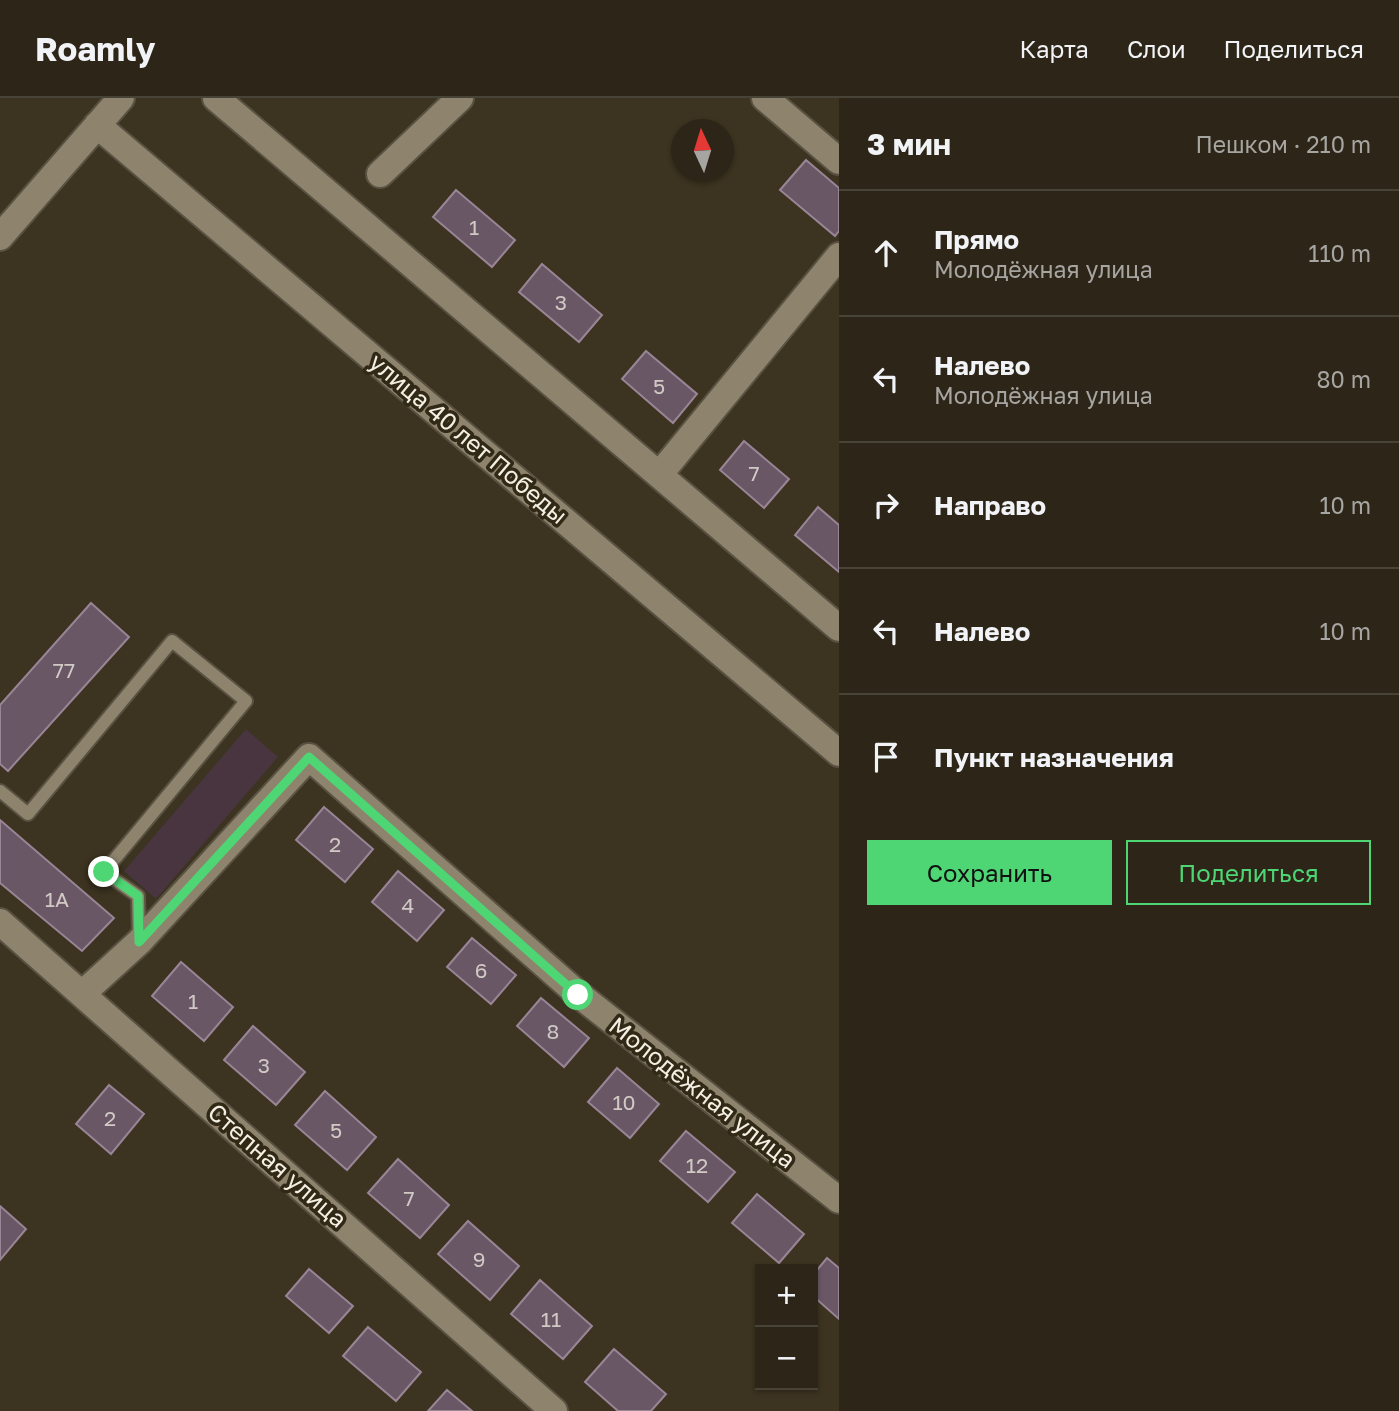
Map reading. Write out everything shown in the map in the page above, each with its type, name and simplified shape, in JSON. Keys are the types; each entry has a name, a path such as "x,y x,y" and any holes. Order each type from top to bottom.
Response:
{"street":[{"path":"0,237 121,98"},
{"path":"216,98 839,628"},
{"path":"380,174 460,98"},
{"path":"765,98 839,161"},
{"name":"улица 40 лет Победы","path":"97,125 839,753"},
{"path":"659,475 839,256"},
{"name":"Молодёжная улица","path":"82,994 139,942 309,757 578,995 839,1200"},
{"name":"Степная улица","path":"0,922 554,1411"}],"lane":[{"path":"0,791 28,814 172,641 246,701 104,872 138,896 139,942"}],"shaded area":[{"path":"246,729 278,757 156,899 124,871"}],"building":[{"path":"806,160 839,188 839,231 835,236 780,190"},
{"path":"456,190 515,240 492,267 433,217"},
{"path":"542,264 602,315 579,342 519,292"},
{"path":"646,351 697,394 673,423 622,379"},
{"path":"744,441 789,479 764,508 720,470"},
{"path":"818,507 839,525 839,572 795,535"},
{"path":"91,603 129,637 8,771 0,764 0,705"},
{"path":"324,807 373,849 345,882 296,840"},
{"path":"0,820 114,918 82,951 0,883"},
{"path":"398,871 444,910 417,941 372,902"},
{"path":"472,938 516,975 491,1004 447,967"},
{"path":"181,962 233,1007 204,1041 152,996"},
{"path":"541,998 589,1038 564,1067 517,1026"},
{"path":"253,1026 305,1072 276,1105 224,1060"},
{"path":"617,1068 659,1104 630,1138 588,1102"},
{"path":"109,1085 144,1114 111,1154 76,1124"},
{"path":"325,1091 376,1137 347,1170 295,1125"},
{"path":"686,1131 735,1172 708,1202 660,1161"},
{"path":"398,1159 449,1205 420,1238 368,1193"},
{"path":"757,1194 804,1234 779,1263 732,1223"},
{"path":"0,1206 26,1229 0,1260"},
{"path":"468,1221 519,1266 490,1300 438,1254"},
{"path":"827,1258 839,1268 839,1319 818,1300 818,1269"},
{"path":"309,1269 353,1306 329,1333 286,1296"},
{"path":"540,1280 592,1326 563,1359 511,1314"},
{"path":"368,1327 421,1372 396,1401 343,1356"},
{"path":"614,1349 666,1394 651,1411 618,1411 585,1382"},
{"path":"447,1390 472,1411 428,1411"}],"route":[{"path":"104,872 138,896 139,942 309,757 578,995"}]}
